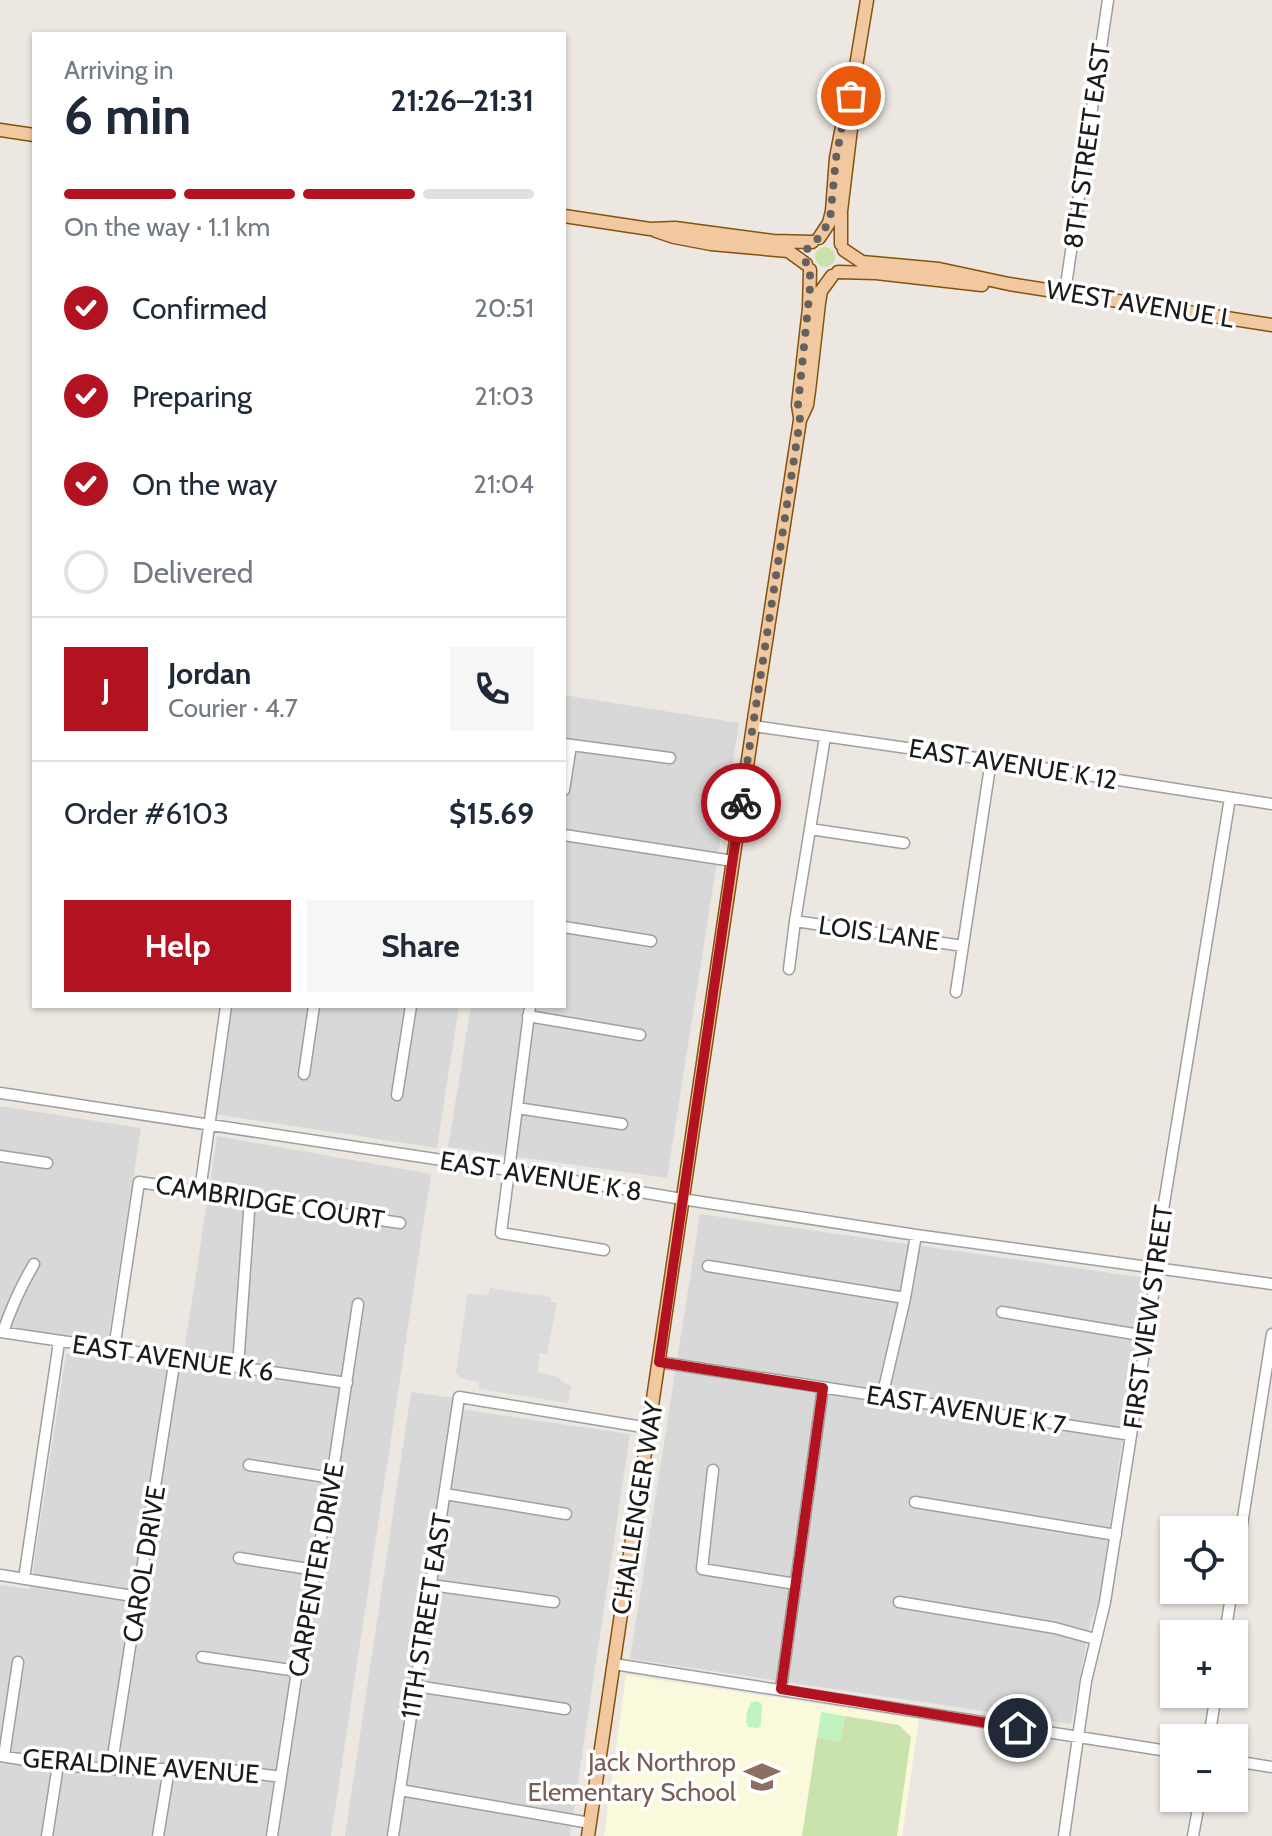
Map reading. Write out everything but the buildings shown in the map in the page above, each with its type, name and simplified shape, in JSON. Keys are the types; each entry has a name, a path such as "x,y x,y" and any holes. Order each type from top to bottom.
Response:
{"main road":[{"path":"808,267 805,252 830,220 836,158 851,96 867,0"},
{"path":"566,216 650,229 711,244 788,251 820,276 835,274 844,262 841,211 853,112 851,96"},
{"path":"0,130 32,135"},
{"path":"650,229 675,228 773,241 831,238 842,247"},
{"name":"WEST AVENUE L","path":"842,247 862,262 939,269 1009,284 1272,325"},
{"name":"CHALLENGER WAY","path":"800,420 798,405 809,308 808,267"},
{"name":"WEST AVENUE L","path":"835,274 876,273 979,285 1009,284"},
{"name":"CHALLENGER WAY","path":"589,1829 800,420 807,405 820,294 835,274"}],"street":[{"name":"8TH STREET EAST","path":"1065,292 1108,0"},
{"name":"EAST AVENUE K 12","path":"753,726 1272,804"},
{"path":"789,969 825,737"},
{"path":"566,767 568,744 670,758"},
{"path":"956,992 991,760"},
{"name":"FIRST VIEW STREET","path":"1064,1836 1086,1681 1105,1602 1116,1535 1155,1282 1154,1267 1230,798"},
{"path":"810,829 904,843"},
{"path":"566,835 733,861"},
{"name":"LOIS LANE","path":"795,921 963,946"},
{"path":"566,927 651,941"},
{"path":"200,1191 226,1008"},
{"path":"304,1074 314,1008"},
{"path":"397,1095 411,1008"},
{"path":"604,1250 501,1233 529,1011 640,1035"},
{"name":"EAST AVENUE K 8","path":"0,1093 916,1235 1272,1284"},
{"path":"517,1108 622,1124"},
{"path":"0,1156 47,1163"},
{"name":"CAMBRIDGE COURT","path":"114,1349 139,1182 400,1223"},
{"path":"238,1366 250,1198"},
{"path":"882,1397 916,1235"},
{"path":"2,1332 34,1264"},
{"path":"708,1266 905,1298"},
{"name":"CARPENTER DRIVE","path":"272,1836 358,1304"},
{"path":"1002,1312 1146,1336"},
{"name":"EAST AVENUE K 6","path":"2,1332 347,1383"},
{"path":"1243,1516 1272,1334"},
{"path":"24,1579 59,1342"},
{"name":"CAROL DRIVE","path":"111,1769 175,1358"},
{"name":"EAST AVENUE K 7","path":"659,1362 1131,1435"},
{"path":"781,1689 823,1388"},
{"name":"11TH STREET EAST","path":"393,1836 459,1397 649,1428"},
{"path":"249,1465 332,1478"},
{"path":"713,1470 702,1569 796,1584"},
{"path":"445,1494 566,1514"},
{"path":"915,1502 1116,1535"},
{"path":"239,1558 315,1570"},
{"path":"0,1575 139,1597"},
{"path":"431,1585 554,1602"},
{"path":"899,1602 1055,1628 1095,1639"},
{"path":"202,1657 297,1671"},
{"path":"2,1756 18,1662"},
{"path":"614,1664 1160,1750"},
{"path":"416,1686 565,1709"},
{"name":"GERALDINE AVENUE","path":"2,1756 111,1769 223,1769 281,1777"},
{"path":"1248,1763 1272,1767"},
{"path":"47,1836 58,1765"},
{"path":"158,1836 169,1769"},
{"path":"400,1790 589,1829"},
{"path":"1193,1836 1197,1812"}],"shaded area":[{"path":"566,695 739,723 667,1178 448,1147 471,1008 566,1008"},
{"path":"231,1008 459,1008 437,1148 214,1114"},
{"path":"0,1106 141,1128 108,1340 0,1327"},
{"path":"217,1136 431,1174 331,1836 0,1836 0,1585 30,1589 66,1353 181,1372"},
{"path":"700,1214 1146,1278 1099,1601 1090,1624 1071,1724 630,1659"},
{"path":"490,1288 551,1297 551,1302 557,1303 547,1354 540,1353 537,1372 558,1377 571,1386 568,1403 479,1389 479,1382 460,1378 456,1372 468,1293 488,1296"},
{"path":"411,1392 453,1398 452,1408 630,1434 570,1836 345,1836"},
{"name":"Jack Northrop Elementary School","path":"626,1675 919,1719 902,1836 604,1836"}],"green space":[{"path":"825,247 832,250 835,257 832,264 825,267 818,264 815,257 818,250"},
{"path":"752,1702 762,1704 761,1725 758,1728 748,1727 747,1711"},
{"path":"821,1712 845,1716 840,1741 817,1737"},
{"path":"845,1716 899,1725 911,1737 897,1836 802,1836 817,1737 840,1741"}],"way so far":[{"path":"741,803 800,420 798,405 810,288 810,270 805,252 819,238 830,220 836,158 851,96"}],"place":[{"name":"Jack Northrop Elementary School","path":"762,1777"}],"route":[{"path":"741,803 659,1362 823,1388 781,1689 1018,1728"}]}
